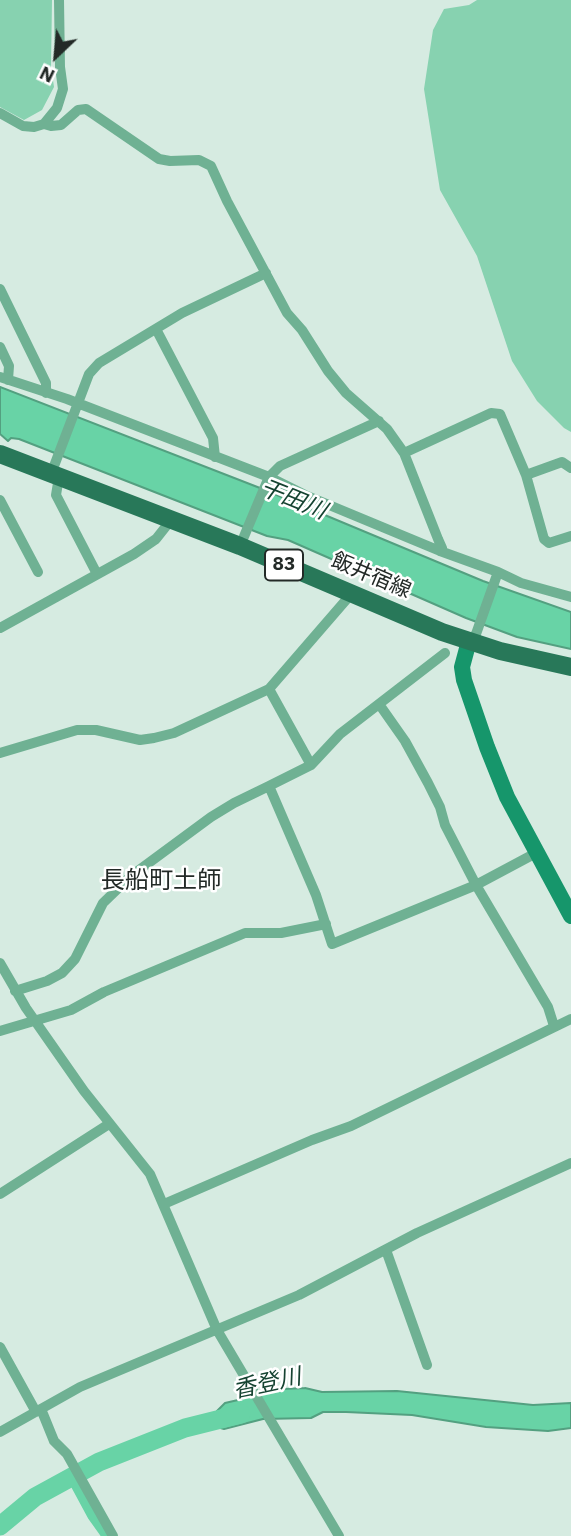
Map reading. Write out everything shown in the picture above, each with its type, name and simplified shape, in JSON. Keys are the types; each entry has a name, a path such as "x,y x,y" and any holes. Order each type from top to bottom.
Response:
{"main road":[{"name":"飯井宿線","path":"0,454 55,471 171,520 242,541 350,593 472,637 500,651 571,667"}],"street":[{"path":"44,124 57,108 62,96 59,0"},
{"path":"0,113 23,126 34,127 44,124 61,125 78,110 86,109 159,159 206,162 211,166 287,313 310,341 328,371 353,400 379,421 404,453 442,548 440,551"},
{"path":"97,574 56,495 55,471 89,374 99,363 182,313 266,273"},
{"path":"0,289 46,383 46,393"},
{"path":"156,329 213,438 215,457"},
{"path":"0,347 9,366 4,378 215,457 497,575 571,597"},
{"path":"404,453 491,413 499,415 526,475 544,540 549,542 571,536"},
{"path":"242,541 267,480 280,466 379,421"},
{"path":"526,475 562,462 571,468"},
{"path":"0,500 38,572"},
{"path":"0,628 156,539 171,520"},
{"path":"497,575 464,653 464,680 507,797 571,916"},
{"path":"0,753 78,730 96,730 140,740 174,733 269,689 350,593"},
{"path":"15,991 62,973 75,959 103,903 131,876 211,817 311,765 341,734 445,653"},
{"path":"269,689 311,765"},
{"path":"379,704 405,741 428,783 440,807 445,825 476,885 548,1007 554,1026"},
{"path":"269,786 305,867 332,944 476,885 536,853"},
{"path":"0,1031 71,1010 104,992 245,933 281,933 326,925"},
{"path":"0,962 34,1020 109,1124 149,1174 217,1330 340,1536"},
{"path":"164,1204 312,1140 352,1126 571,1019"},
{"path":"0,1194 109,1124"},
{"path":"0,1432 80,1387 299,1295 386,1250 569,1164 571,1178"},
{"path":"386,1250 427,1365"},
{"path":"0,1347 54,1441 67,1454 113,1536"}],"shaded area":[{"path":"0,0 52,0 51,67 54,87 42,110 24,120 0,107"},
{"path":"477,0 571,0 571,432 537,401 512,361 477,256 440,190 424,89 433,30 444,9 469,5"},
{"path":"0,387 260,488 483,581 571,612 571,649 517,637 466,618 288,540 267,536 19,439 11,438 8,441 0,434"},
{"path":"305,1388 322,1392 397,1391 533,1405 571,1403 571,1428 548,1431 486,1427 412,1415 346,1412 323,1412 311,1418 263,1419 224,1429 217,1427 217,1411 225,1403 262,1390"}],"waterway":[{"name":"香登川","path":"0,1526 35,1497 99,1462 185,1428 241,1414"},
{"path":"72,1476 108,1536"}],"district":[{"name":"長船町土師","path":"161,881"}],"water label":[{"name":"干田川","path":"293,500"}]}
